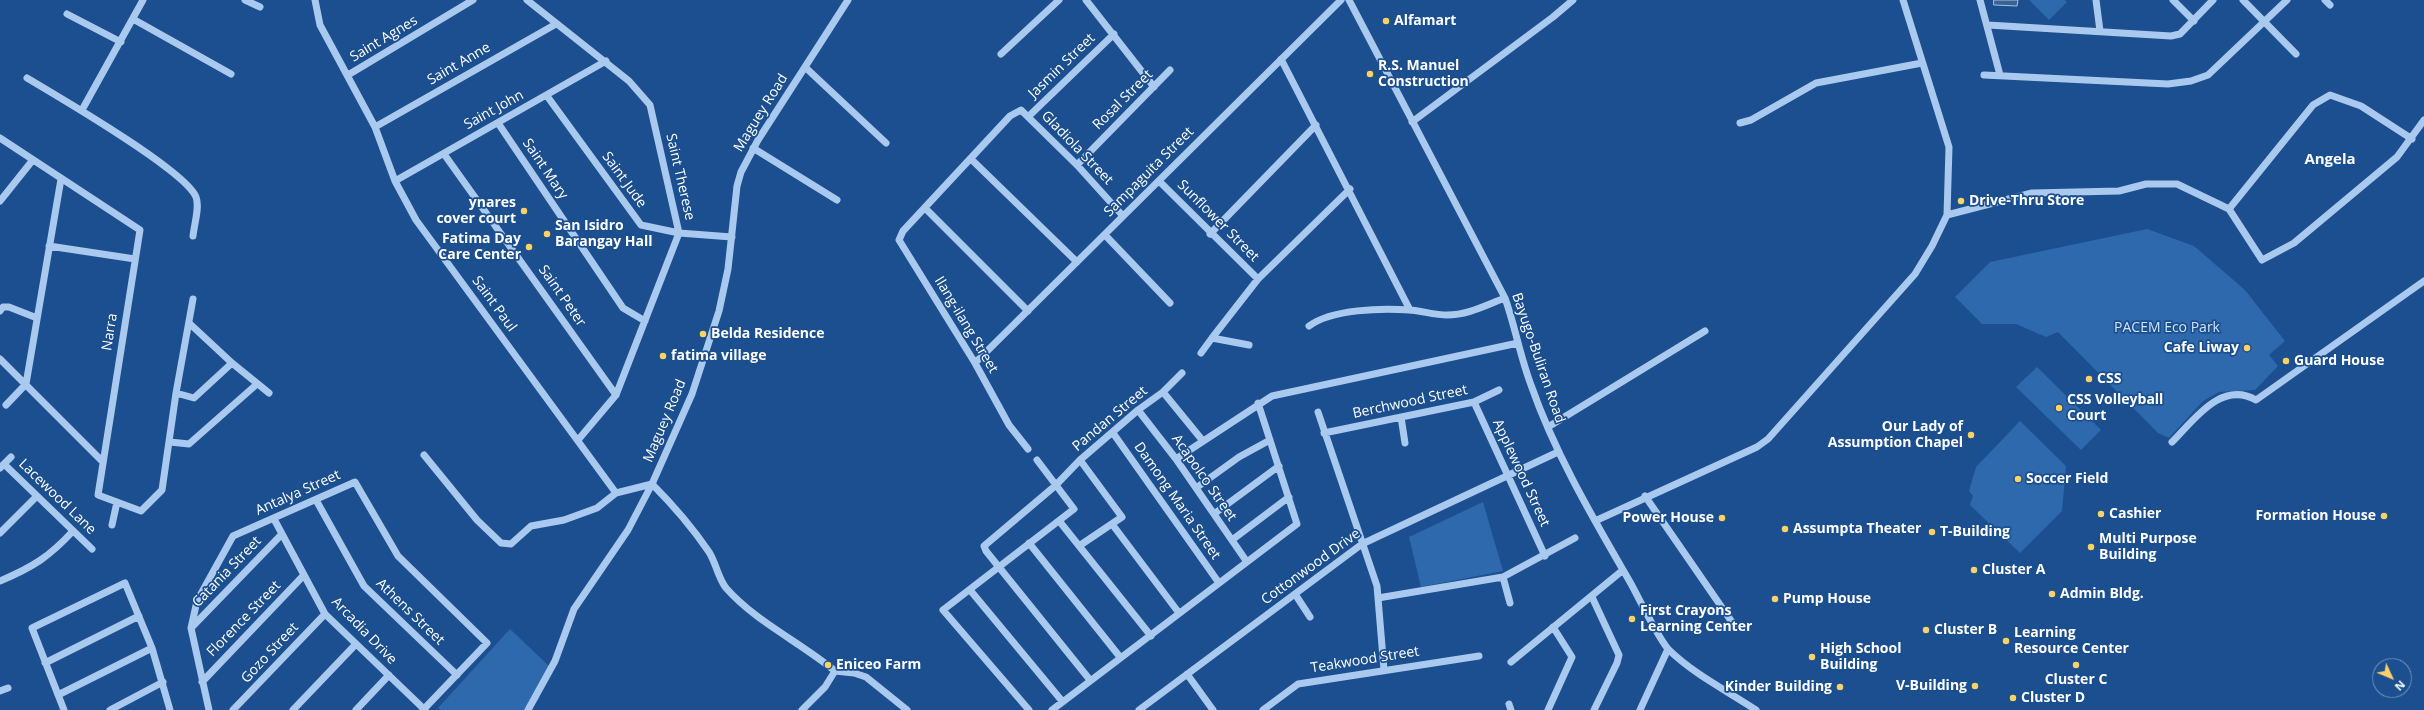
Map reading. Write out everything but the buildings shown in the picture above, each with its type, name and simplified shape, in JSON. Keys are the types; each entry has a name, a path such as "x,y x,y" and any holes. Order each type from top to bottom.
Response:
{"street":[{"path":"82,110 143,0"},
{"path":"245,0 260,7"},
{"name":"Saint Paul","path":"315,0 320,25 375,127 395,181 416,220 616,492"},
{"name":"Saint Agnes","path":"348,75 474,0"},
{"name":"Saint Therese","path":"527,0 556,24 606,61 629,81 650,105 679,233 616,395 578,440"},
{"name":"Maguey Road","path":"528,710 555,661 574,609 628,530 652,484 692,394 719,311 728,269 737,186 753,148 848,0"},
{"path":"1001,54 1059,0"},
{"path":"1086,0 1154,87"},
{"name":"Sampaguita Street","path":"975,363 1341,0"},
{"name":"Bayugo-Buliran Road","path":"1348,0 1505,298 1514,321 1518,343 1531,385 1558,452 1595,521 1668,649 1704,679 1752,709"},
{"path":"1412,122 1553,18 1572,0"},
{"path":"1595,521 1645,496 1757,447 1768,439 1915,274 1932,246 1947,216 1949,147 1903,0"},
{"path":"1980,0 1988,25 2000,75"},
{"path":"2096,0 2100,31"},
{"path":"2173,0 2194,20"},
{"path":"1988,25 2171,36 2180,34 2213,0"},
{"path":"2243,0 2296,54"},
{"path":"1984,75 2168,84 2191,81 2208,75 2287,0"},
{"path":"67,14 121,42"},
{"path":"133,19 231,74"},
{"name":"Saint Anne","path":"375,127 556,24"},
{"name":"Jasmin Street","path":"1029,116 1114,34"},
{"path":"1281,59 1350,188 1410,310"},
{"name":"Saint John","path":"395,181 547,96 606,61"},
{"path":"1740,123 1751,120 1816,83 1922,63"},
{"path":"805,67 886,143"},
{"name":"Rosal Street","path":"1077,165 1170,70"},
{"path":"27,78 82,110 156,161 193,192 197,204 193,236"},
{"path":"2229,209 2313,105 2330,95 2361,106 2412,139"},
{"name":"Saint Jude","path":"547,96 641,225 679,233 732,237"},
{"path":"1028,311 925,208 1015,112 1021,110 1029,116"},
{"name":"Gladiola Street","path":"1029,116 1077,165 1123,216"},
{"path":"1947,216 2032,194 2119,191 2146,184 2177,184 2229,209 2262,260 2294,243 2397,157 2412,139 2424,120"},
{"name":"Saint Mary","path":"498,123 623,308 645,320"},
{"path":"1210,234 1316,125"},
{"name":"Narra","path":"0,138 32,161 140,230 102,461 98,495 117,502"},
{"path":"753,148 837,200"},
{"name":"Saint Peter","path":"444,154 616,395"},
{"path":"971,159 1077,262"},
{"path":"0,201 32,161"},
{"path":"6,405 26,384 61,179"},
{"name":"Sunflower Street","path":"1159,181 1210,234 1258,279"},
{"path":"1201,353 1258,279 1350,188"},
{"name":"Ilang-ilang Street","path":"925,208 903,231 899,240 975,363 1009,425 1028,449"},
{"path":"1105,235 1170,303"},
{"path":"49,246 135,259"},
{"path":"2172,442 2212,402 2227,396 2242,394 2256,400 2424,281"},
{"path":"1309,326 1318,320 1340,312 1410,310 1446,315 1467,313 1505,298"},
{"path":"112,525 117,502 141,511 162,490 176,393 193,299"},
{"path":"0,311 3,308 8,307 37,318"},
{"path":"189,322 232,363 269,393"},
{"path":"1548,427 1705,331"},
{"path":"1212,338 1249,345"},
{"path":"1176,459 1258,403 1272,396 1518,343"},
{"path":"0,359 102,461"},
{"path":"176,393 194,398 232,363"},
{"name":"Pandan Street","path":"999,567 985,550 985,543 1055,486 1080,460 1138,410 1163,392 1182,374"},
{"path":"170,442 190,444 257,384"},
{"name":"Berchwood Street","path":"1324,433 1474,402 1499,390"},
{"path":"1163,392 1203,441"},
{"name":"Applewood Street","path":"1474,402 1545,556"},
{"path":"1052,710 1297,524 1258,403"},
{"name":"Acapolco Street","path":"1138,410 1176,459 1247,562"},
{"path":"1318,412 1377,586 1384,670"},
{"path":"1401,417 1406,443"},
{"name":"Damong Maria Street","path":"1113,433 1219,583"},
{"path":"1196,488 1239,457 1270,440"},
{"name":"Cottonwood Drive","path":"1138,710 1362,544 1558,452"},
{"path":"424,455 477,520 501,543 511,544 531,526 564,520 597,508 616,492 652,484 676,508 694,530 710,554 725,586 741,603 835,671 854,673 866,677 907,710"},
{"path":"2,466 11,457"},
{"path":"1029,710 943,610 1029,543 1060,522 1074,509 1055,486 1037,460"},
{"path":"1079,546 1122,517 1080,460"},
{"name":"Lacewood Lane","path":"2,466 37,496 92,549"},
{"path":"1214,514 1279,466"},
{"name":"Antalya Street","path":"209,710 191,628 197,601 233,536 355,482 398,556 487,643 424,710"},
{"path":"0,533 37,496"},
{"path":"1645,496 1734,625"},
{"path":"1232,540 1288,497"},
{"name":"Athens Street","path":"316,500 364,586 457,675"},
{"name":"Arcadia Drive","path":"274,519 325,614 424,710"},
{"path":"1060,522 1151,636"},
{"path":"1112,524 1179,613"},
{"path":"0,581 34,566 53,553 73,531"},
{"name":"Catania Street","path":"191,628 282,534"},
{"path":"1378,598 1503,577 1545,556 1575,538"},
{"path":"1029,543 1120,658"},
{"path":"999,567 1090,680"},
{"path":"1512,662 1623,570"},
{"name":"Florence Street","path":"202,682 304,575"},
{"path":"1503,577 1510,603"},
{"path":"64,710 32,628 125,583 152,648 164,682 170,710"},
{"path":"970,590 1062,701"},
{"path":"1295,594 1310,616"},
{"path":"1592,597 1619,655 1617,663 1594,710"},
{"name":"Gozo Street","path":"233,710 325,614"},
{"path":"45,664 139,616"},
{"path":"1548,710 1572,657 1553,628"},
{"path":"293,710 356,644"},
{"path":"58,695 152,648"},
{"path":"1640,710 1668,649"},
{"name":"Teakwood Street","path":"1263,710 1298,684 1480,656"},
{"path":"802,710 825,687 835,671"},
{"path":"1187,674 1213,710"},
{"path":"356,710 389,675"},
{"path":"110,710 164,682"},
{"path":"0,691 8,688"}],"green space":[{"path":"2029,0 2065,0 2067,2 2049,20"},
{"name":"PACEM Eco Park","path":"2147,229 2194,246 2245,290 2285,341 2269,355 2278,366 2255,390 2219,392 2203,401 2169,438 2158,433 2058,332 2046,337 2016,324 1982,324 1955,297 1990,262"},
{"name":"CSS Volleyball Court","path":"2037,367 2101,430 2081,450 2016,387"},
{"name":"Soccer Field","path":"2020,421 2066,466 2062,511 2020,553 1970,505 1973,496 1969,491 1976,467"},
{"path":"1483,502 1503,571 1421,587 1409,537"},
{"path":"510,629 550,667 524,710 441,710 438,708"}],"shaded area":[{"path":"1994,0 2018,0 2017,6 1994,5"}],"place":[{"name":"Alfamart","path":"1386,21"},
{"name":"R.S. Manuel Construction","path":"1370,74"},
{"name":"Drive-Thru Store","path":"1961,201"},
{"name":"ynares cover court","path":"524,211"},
{"name":"San Isidro Barangay Hall","path":"547,234"},
{"name":"Fatima Day Care Center","path":"529,247"},
{"name":"Belda Residence","path":"703,334"},
{"name":"Cafe Liway","path":"2247,348"},
{"name":"fatima village","path":"663,356"},
{"name":"Guard House","path":"2286,361"},
{"name":"CSS","path":"2089,379"},
{"name":"CSS Volleyball Court","path":"2059,408"},
{"name":"Our Lady of Assumption Chapel","path":"1971,435"},
{"name":"Soccer Field","path":"2018,479"},
{"name":"Cashier","path":"2101,514"},
{"name":"Formation House","path":"2384,516"},
{"name":"Power House","path":"1722,518"},
{"name":"Assumpta Theater","path":"1785,529"},
{"name":"T-Building","path":"1932,532"},
{"name":"Multi Purpose Building","path":"2091,547"},
{"name":"Cluster A","path":"1974,570"},
{"name":"Admin Bldg.","path":"2052,594"},
{"name":"Pump House","path":"1775,599"},
{"name":"First Crayons Learning Center","path":"1632,619"},
{"name":"Cluster B","path":"1926,630"},
{"name":"Learning Resource Center","path":"2006,641"},
{"name":"High School Building","path":"1812,657"},
{"name":"Eniceo Farm","path":"828,665"},
{"name":"Cluster C","path":"2076,665"},
{"name":"V-Building","path":"1975,686"},
{"name":"Kinder Building","path":"1840,687"},
{"name":"Cluster D","path":"2013,698"}],"district":[{"name":"Angela","path":"2330,160"}]}
